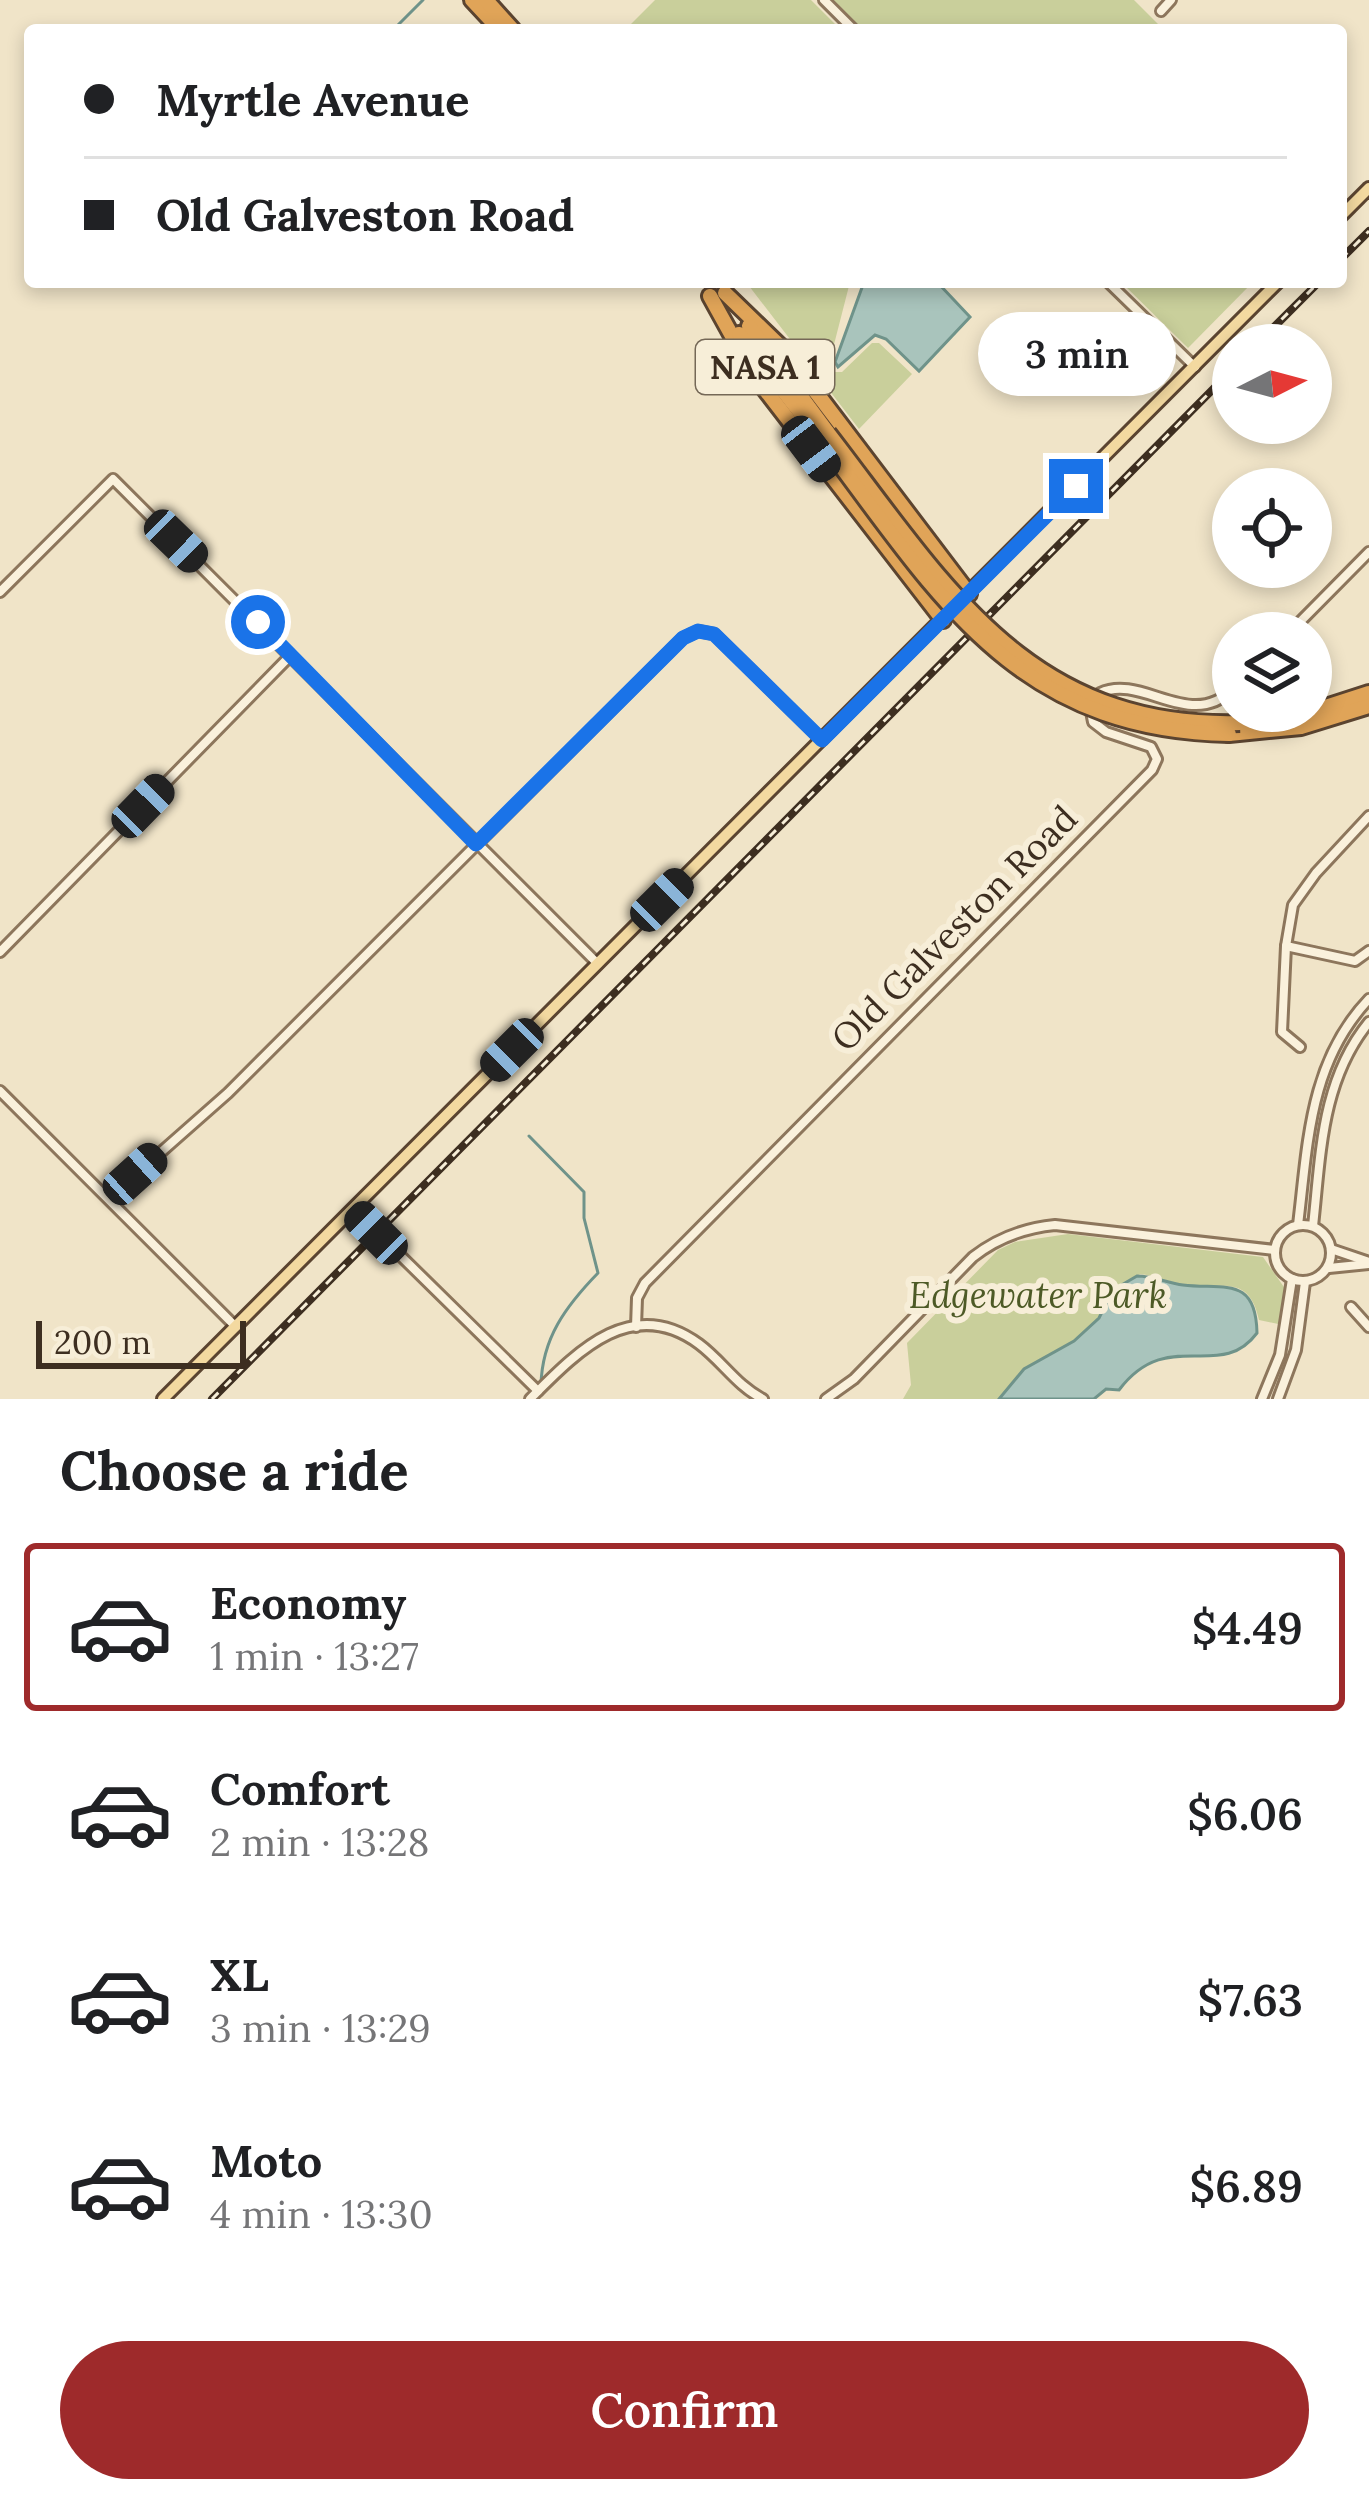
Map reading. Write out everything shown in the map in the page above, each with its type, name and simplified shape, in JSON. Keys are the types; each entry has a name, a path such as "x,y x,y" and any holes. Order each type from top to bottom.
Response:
{"highway":[{"path":"472,0 494,24"},
{"path":"486,0 508,24"},
{"path":"717,290 784,350 969,594"},
{"path":"717,290 754,374 943,620"},
{"name":"NASA 1","path":"717,290 949,607 1006,661 1054,692 1109,716 1164,730 1212,729"},
{"path":"868,525 888,519 896,497"},
{"name":"NASA 1","path":"1332,705 1369,693"},
{"name":"NASA 1","path":"1332,717 1369,706"}],"main road":[{"path":"1347,211 1369,188"},
{"path":"163,1399 1272,288"}],"street":[{"path":"824,0 848,24"},
{"path":"1161,10 1171,0"},
{"path":"1114,288 1195,368"},
{"path":"0,592 113,478 598,964"},
{"path":"1310,612 1369,552"},
{"path":"109,1198 228,1093 683,638 698,631 714,634 822,740"},
{"path":"0,952 290,656"},
{"name":"Old Galveston Road","path":"636,1327 637,1298 645,1283 1153,770 1156,759 1151,747 1106,732 1093,722 1091,712 1100,693 1121,689 1212,704"},
{"path":"1300,1047 1282,1032 1289,918 1302,890 1369,816"},
{"path":"1286,946 1359,959 1369,951"},
{"path":"1298,1225 1321,1074 1369,998"},
{"path":"1313,1226 1324,1123 1336,1077 1369,1022"},
{"path":"0,1090 236,1327"},
{"path":"1306,1153 1321,1154"},
{"path":"353,1209 534,1395 588,1344 606,1333 636,1327 666,1329 687,1337 746,1390 763,1399"},
{"path":"826,1399 854,1379 973,1257 1022,1231 1055,1225 1275,1250"},
{"path":"1327,1268 1331,1249 1325,1235 1313,1226 1298,1225 1285,1231 1275,1250 1279,1268 1292,1280 1304,1282 1327,1268 1369,1263"},
{"path":"1331,1249 1369,1263"},
{"path":"1262,1399 1280,1355 1292,1280"},
{"path":"1278,1399 1296,1350 1304,1282"},
{"path":"1351,1307 1369,1327"}],"green space":[{"path":"655,0 811,0 835,24 631,24"},
{"path":"833,0 1134,0 1158,24 857,24"},
{"path":"751,288 848,288 829,364 833,372 842,372 872,343 879,343 912,374 859,429"},
{"path":"1127,288 1247,288 1188,348"},
{"name":"Edgewater Park","path":"1068,1234 1263,1257 1286,1290 1283,1325 1259,1320 1254,1304 1238,1288 1191,1287 1140,1274 1113,1290 1098,1318 1074,1341 1024,1369 999,1399 903,1399 911,1385 907,1343 998,1250 1015,1242"}],"water":[{"path":"862,288 943,288 970,317 919,371 886,339 875,335 838,367 835,362"},
{"path":"1137,1276 1235,1289 1251,1302 1257,1333 1227,1354 1156,1361 1137,1371 1119,1390 1106,1389 1094,1399 999,1399 1024,1369 1074,1341 1099,1318 1113,1290"}],"waterway":[{"path":"399,24 423,0"},
{"path":"529,1136 584,1192 584,1218 598,1273 558,1324 546,1352 541,1385"}],"railway":[{"path":"1347,253 1369,231"},
{"path":"1277,324 1313,288"},
{"path":"212,1399 1212,390"}],"route":[{"path":"258,622 476,844 683,638 698,631 714,634 822,740 1076,486"}]}
